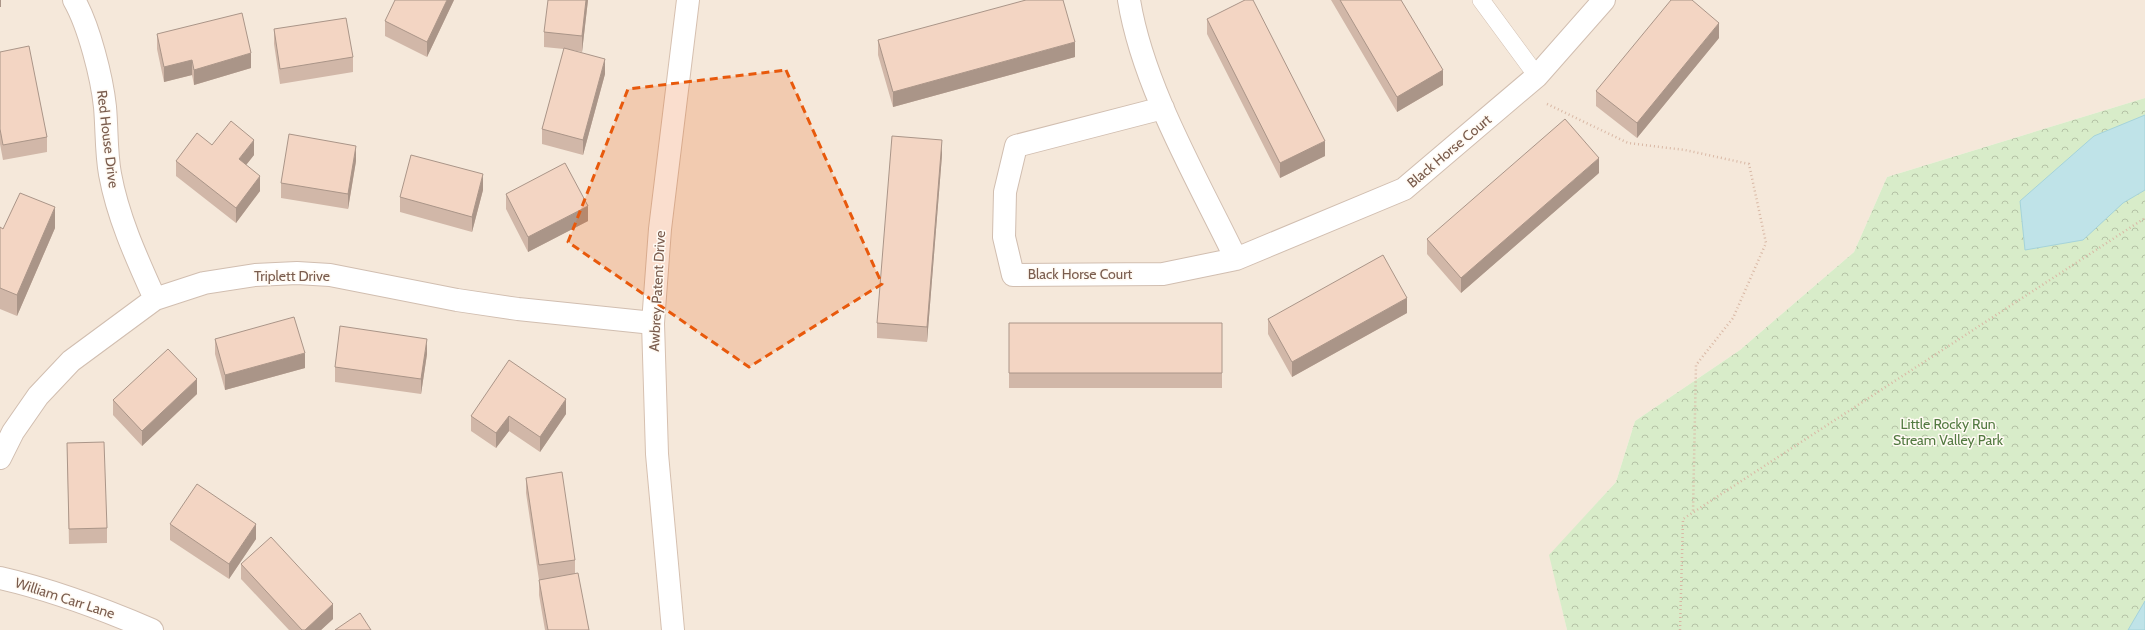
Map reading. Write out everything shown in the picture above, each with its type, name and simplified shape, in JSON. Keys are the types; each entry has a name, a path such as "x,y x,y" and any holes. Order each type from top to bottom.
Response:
{"street":[{"name":"Awbrey Patent Drive","path":"673,630 657,454 653,323 660,229 688,0"},
{"path":"1129,0 1133,24 1163,108 1236,259"},
{"name":"Black Horse Court","path":"1163,108 1016,146 1005,192 1004,237 1013,275 1163,274 1236,259 1404,189 1537,76 1604,0"},
{"name":"Red House Drive","path":"80,2 97,63 105,106 110,173 115,200 134,253 155,300"},
{"name":"Triplett Drive","path":"0,458 14,432 38,396 71,361 155,300 204,283 254,275 297,273 358,279 457,300 518,310 653,323"},
{"name":"William Carr Lane","path":"0,578 25,583 93,605 152,630"}],"lane":[{"path":"1481,0 1537,76"}],"path":[{"path":"1520,90 1628,143 1685,150 1749,164 1766,243 1733,318 1696,365 1693,512"},
{"path":"1680,630 1683,519 2145,218"}],"highlighted area":[{"path":"786,70 882,284 749,367 568,242 628,89"}],"shaded area":[{"path":"0,0 2145,0 2145,98 1887,177 1854,252 1740,350 1635,421 1616,482 1550,555 1567,630 0,630"}],"green space":[{"name":"Little Rocky Run Stream Valley Park","path":"2145,98 2145,630 1567,630 1549,555 1616,482 1635,421 1740,350 1854,252 1887,177"}],"water":[{"path":"2145,115 2145,190 2123,203 2083,240 2025,250 2020,201 2094,136"},
{"path":"2145,601 2145,630 2128,630"}],"building":[{"path":"395,0 447,0 427,42 385,21"},
{"path":"548,0 586,0 582,36 544,32"},
{"path":"1026,0 1063,0 1075,42 893,92 878,40"},
{"path":"1245,0 1253,0 1325,141 1280,163 1207,19"},
{"path":"1340,0 1401,0 1443,70 1397,97"},
{"path":"1671,0 1692,0 1719,23 1637,123 1596,91"},
{"path":"242,13 251,53 194,70 192,60 164,67 157,34"},
{"path":"346,18 353,57 280,69 274,29"},
{"path":"29,46 47,137 3,145 0,129 0,52"},
{"path":"564,48 605,59 583,140 542,129"},
{"path":"1565,119 1599,158 1461,278 1427,239"},
{"path":"231,121 254,140 239,159 260,176 236,208 176,161 197,133 212,145"},
{"path":"289,134 356,146 348,194 281,183"},
{"path":"892,136 942,140 927,327 877,323"},
{"path":"411,155 483,174 472,217 400,197"},
{"path":"565,163 588,206 528,237 506,194"},
{"path":"20,193 55,207 17,295 0,288 0,227 3,229"},
{"path":"1383,255 1407,298 1292,362 1268,319"},
{"path":"294,317 305,353 225,375 215,339"},
{"path":"1009,323 1222,323 1222,373 1009,373"},
{"path":"340,326 427,339 421,379 335,367"},
{"path":"168,349 197,379 142,431 113,400"},
{"path":"509,360 566,399 540,437 509,416 496,433 471,416"},
{"path":"104,442 107,528 69,529 67,443"},
{"path":"562,472 575,560 539,565 526,478"},
{"path":"197,484 256,524 229,564 170,524"},
{"path":"271,537 333,604 305,630 302,630 241,564"},
{"path":"578,573 589,630 548,630 539,580"},
{"path":"360,613 371,630 335,630"}]}
